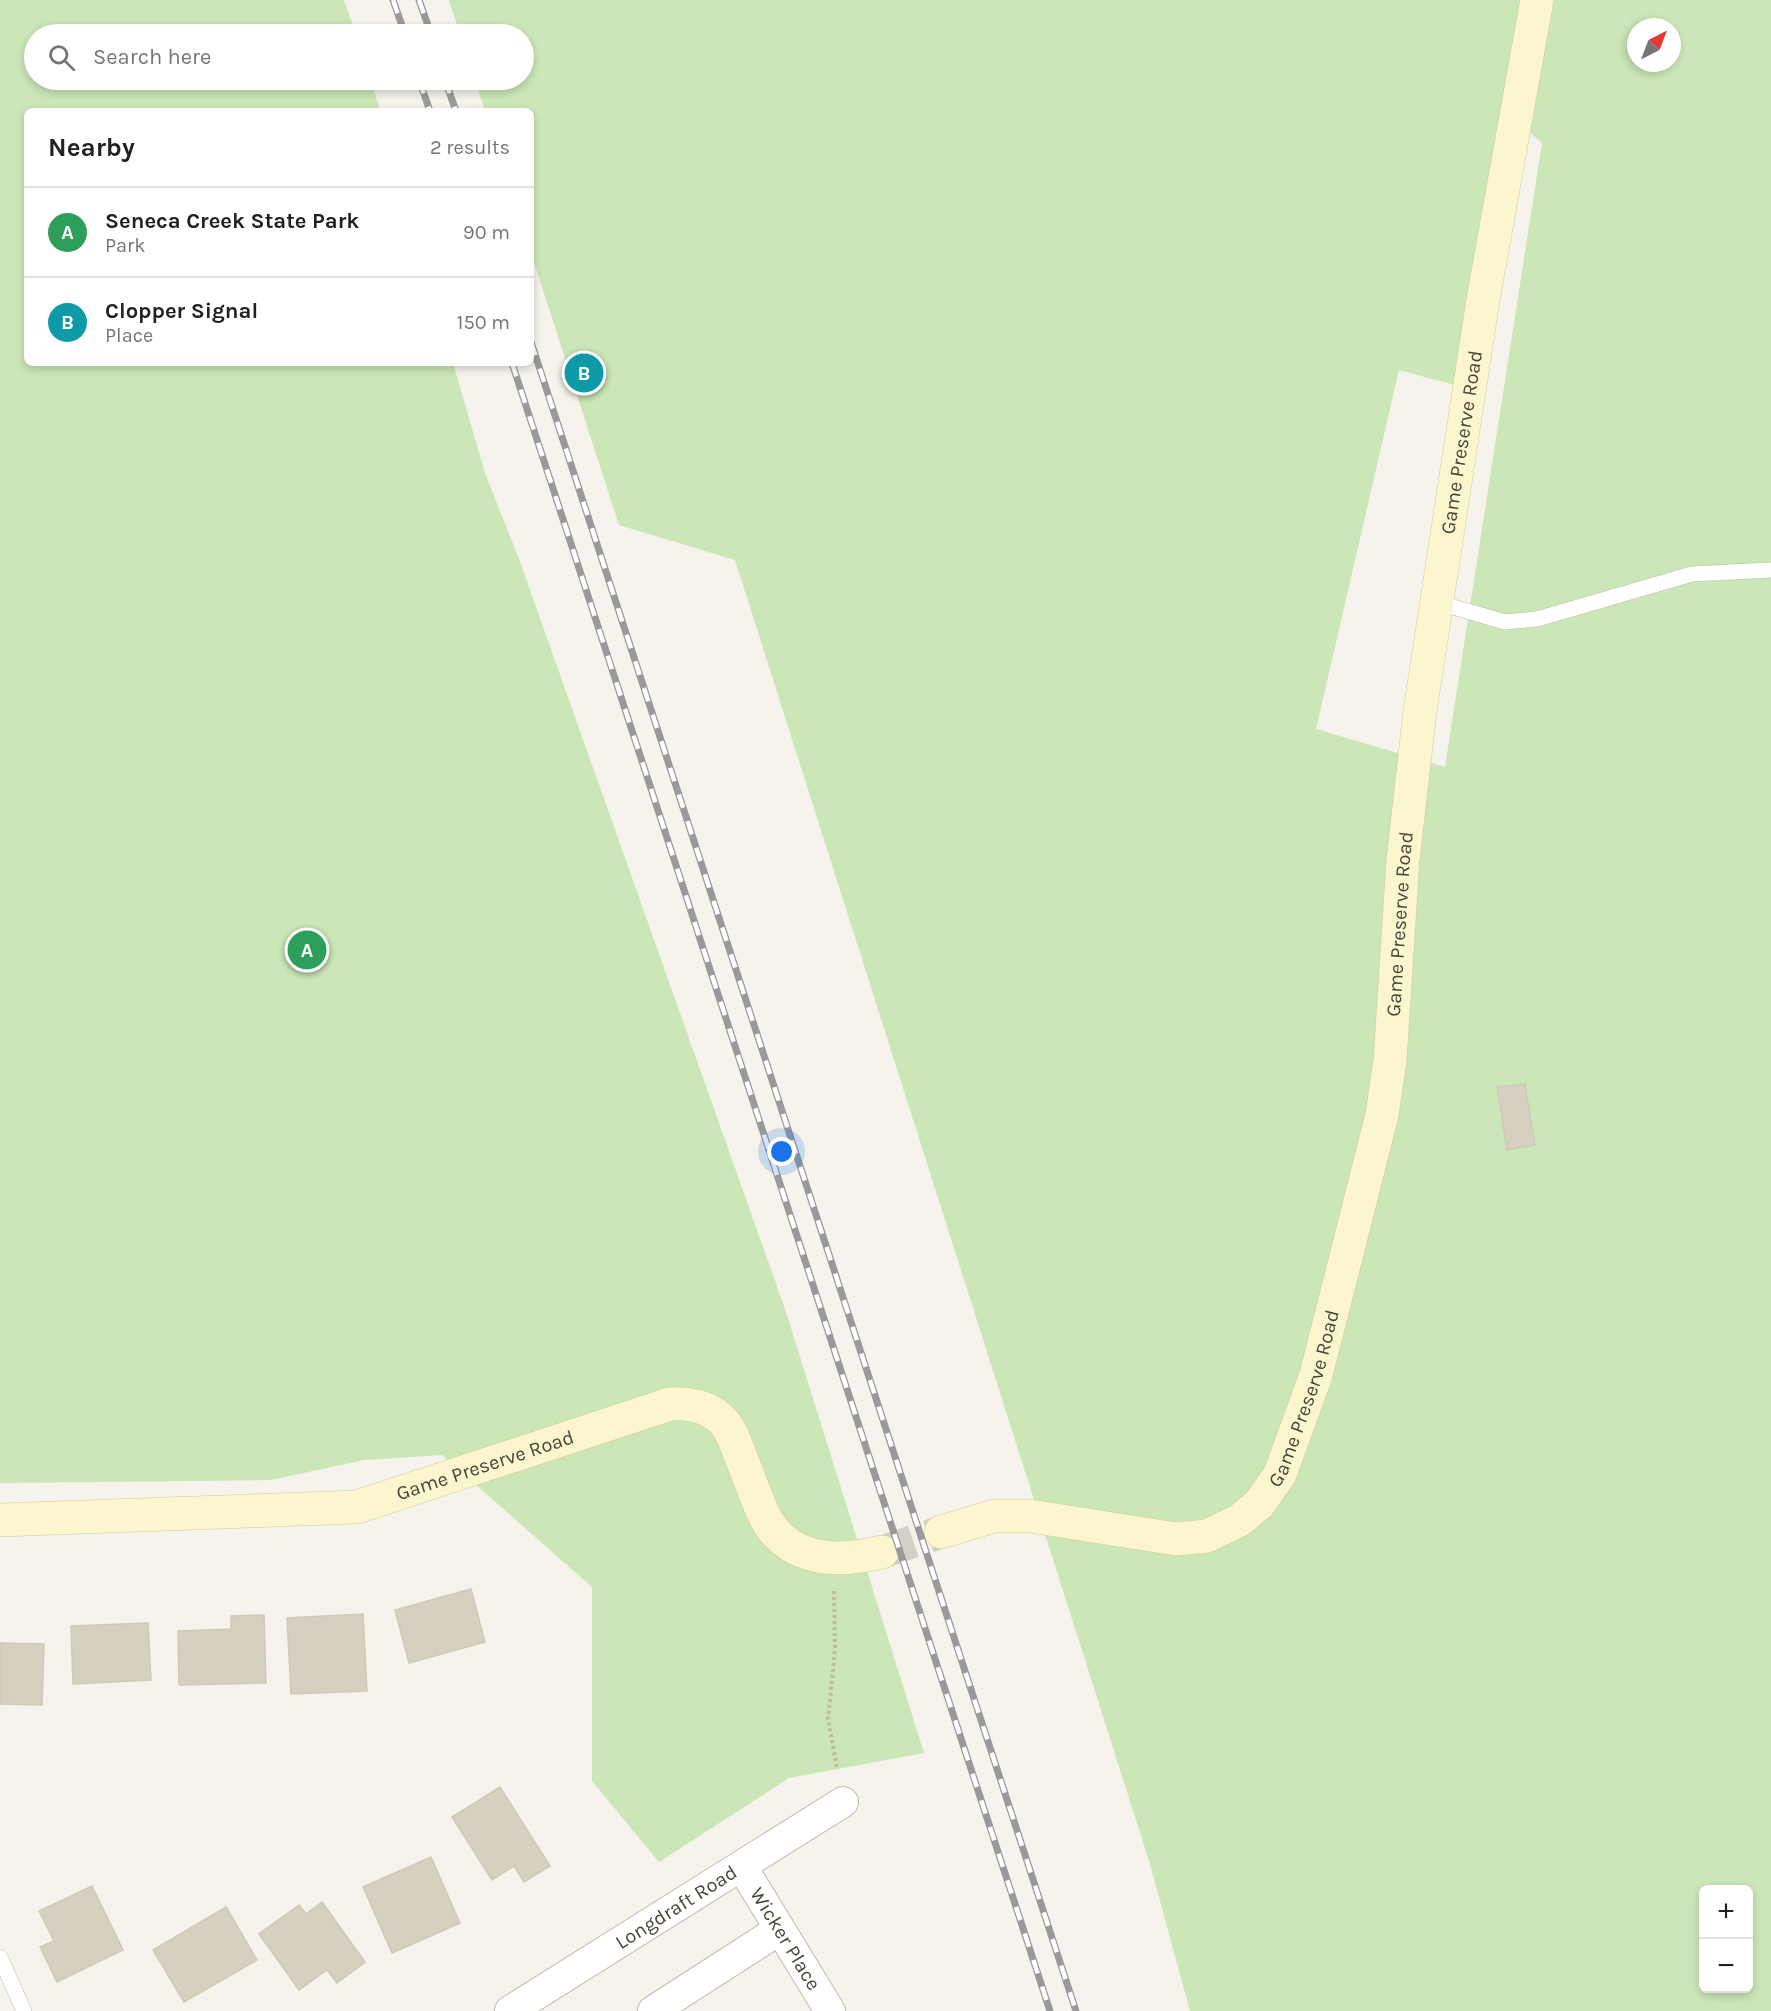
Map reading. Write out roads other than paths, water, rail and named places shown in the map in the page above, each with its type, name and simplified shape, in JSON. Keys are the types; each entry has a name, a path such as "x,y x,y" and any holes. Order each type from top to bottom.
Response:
{"street":[{"name":"Game Preserve Road","path":"941,1532 994,1516 1030,1516 1176,1539 1207,1536 1240,1520 1260,1503 1281,1474 1316,1375 1383,1115 1390,1061 1406,837 1420,711 1483,300 1537,0"},
{"name":"Game Preserve Road","path":"0,1520 357,1507 670,1404 687,1403 708,1410 723,1420 769,1523 781,1538 812,1556 855,1559 882,1552"},
{"name":"Longdraft Road","path":"510,2011 843,1802"},
{"name":"Wicker Place","path":"742,1867 830,2011"},
{"path":"653,2011 779,1930"}],"lane":[{"path":"1436,602 1505,622 1537,619 1692,574 1771,570"},
{"path":"0,1958 24,2011"}],"tunnel":[{"path":"882,1552 941,1532"}],"railway":[{"path":"393,0 401,24"},
{"path":"419,0 427,24"},
{"path":"423,90 429,108"},
{"path":"449,90 455,108"},
{"path":"534,351 1076,2011"},
{"path":"513,366 1050,2011"}],"place":[{"name":"Clopper Signal","path":"584,373"},
{"name":"Seneca Creek State Park","path":"307,950"}]}
